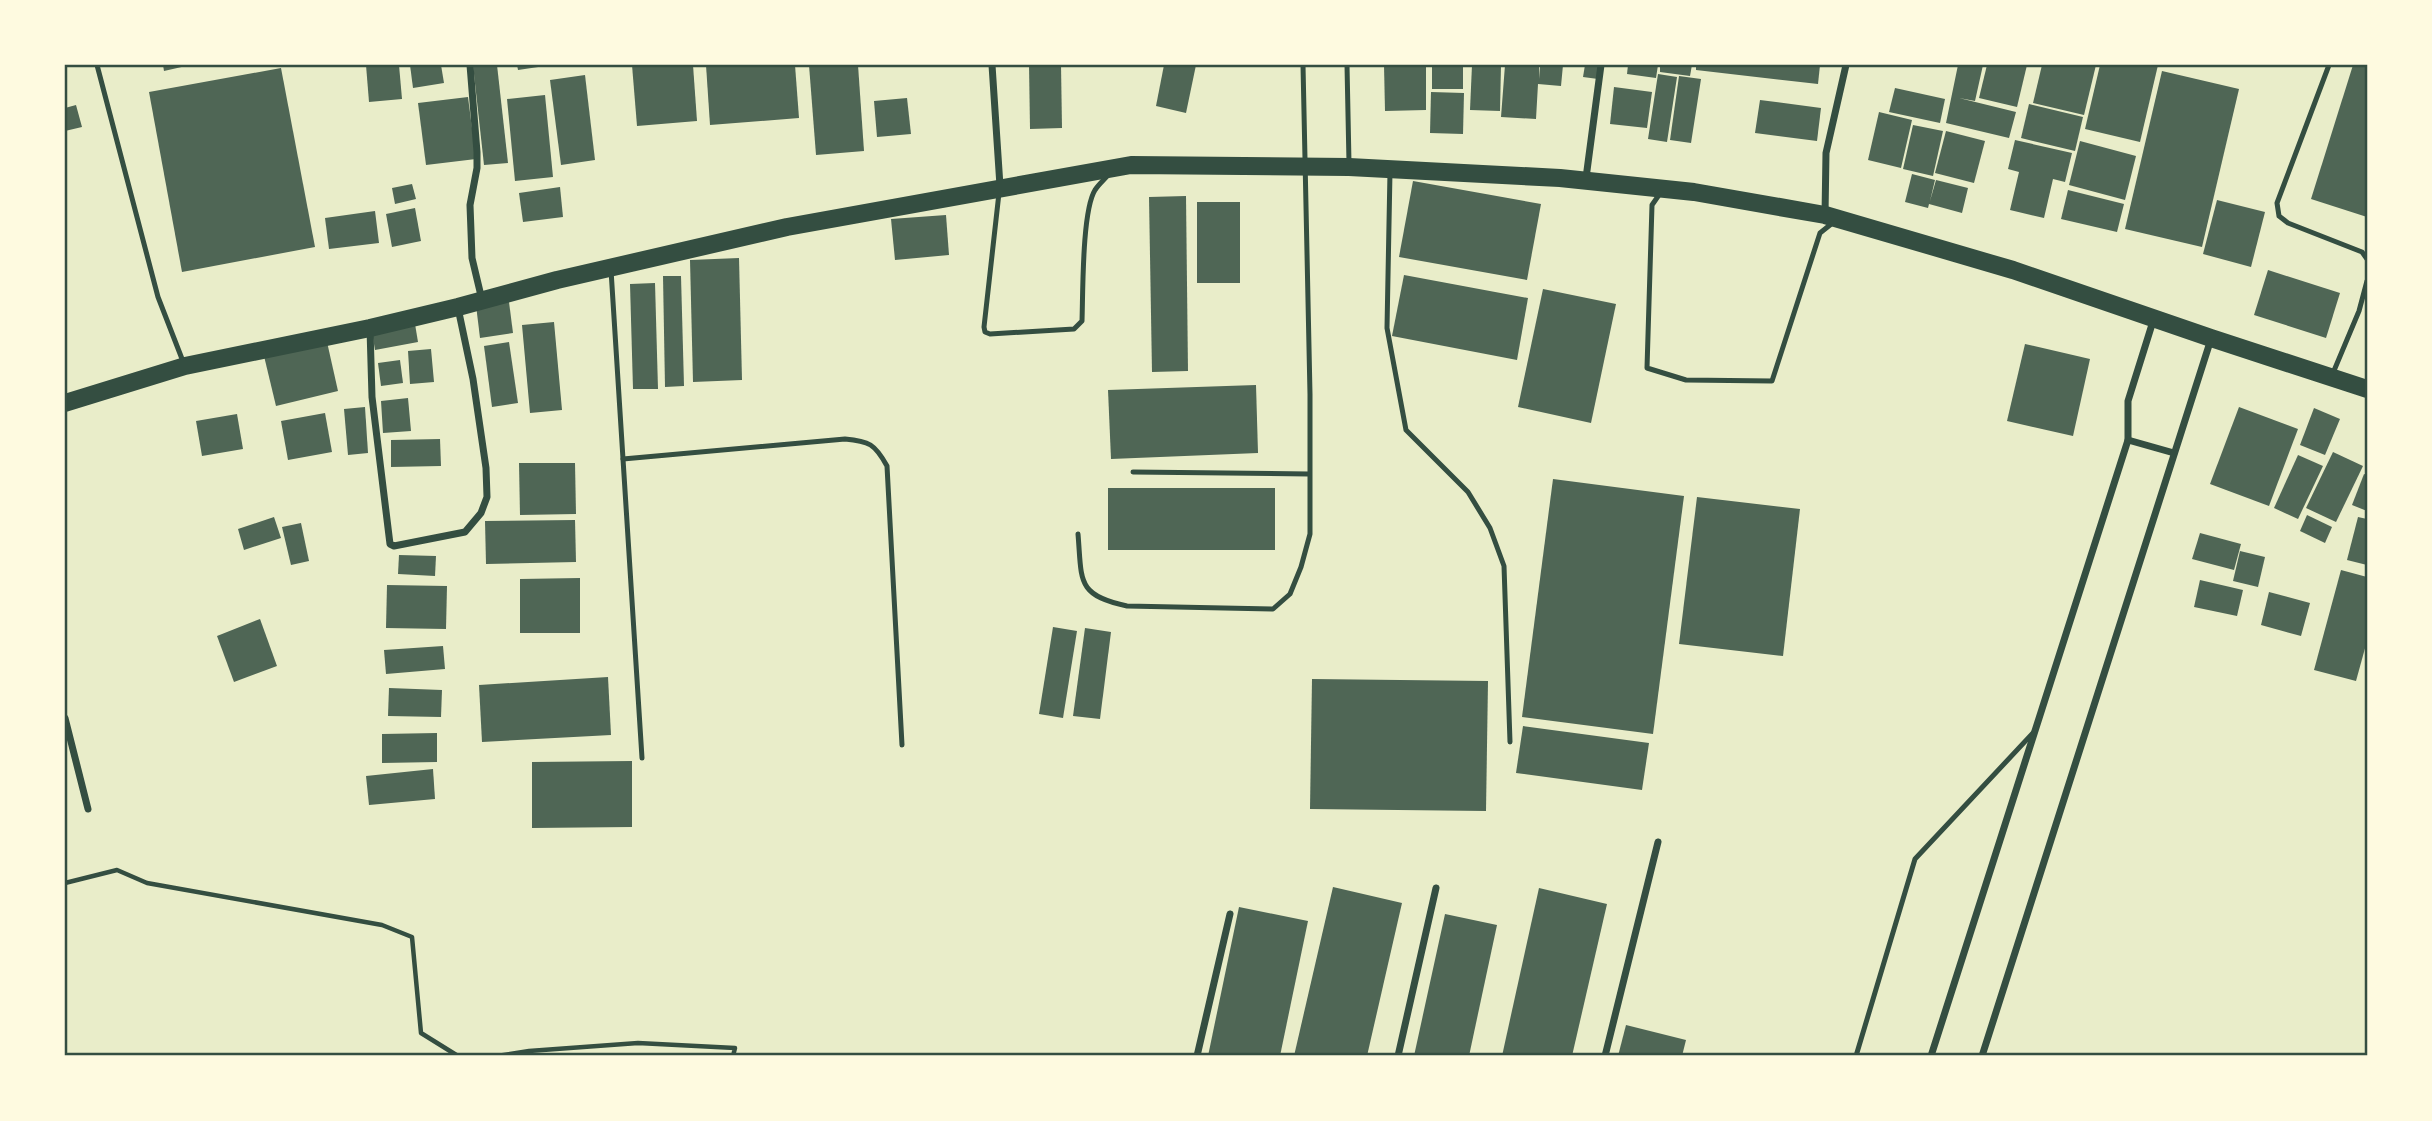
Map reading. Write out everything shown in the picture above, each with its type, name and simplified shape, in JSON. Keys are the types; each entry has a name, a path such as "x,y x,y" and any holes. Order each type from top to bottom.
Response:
{"main road":[{"path":"65,404 185,366 370,328 557,280 611,270 787,227 1131,165 1390,168 1586,181 1694,192 1832,216 2012,270 2367,389"}],"street":[{"path":"470,65 477,152 470,205 472,258 482,300"},
{"path":"992,65 1000,190"},
{"path":"1586,181 1601,65"},
{"path":"1832,216 1826,153 1846,65"},
{"path":"370,328 372,397 390,544 394,546 465,532 481,513 487,497 486,468 473,379 458,307"},
{"path":"1931,1056 2127,440 2128,401 2154,317"},
{"path":"1982,1056 2211,338"},
{"path":"2127,440 2174,453"},
{"path":"65,718 88,809"},
{"path":"1605,1056 1658,842"},
{"path":"1398,1056 1436,888"},
{"path":"1197,1056 1230,914"}],"lane":[{"path":"97,65 158,297 185,366"},
{"path":"1078,534 1081,579 1089,592 1101,599 1127,606 1273,609 1290,594 1310,534 1303,65"},
{"path":"1347,65 1349,167"},
{"path":"2329,65 2277,204 2279,216 2288,223 2362,252 2367,259"},
{"path":"1390,168 1387,328 1406,430 1468,492 1490,528 1504,566 1510,742"},
{"path":"1000,190 985,332 1074,329 1082,321 1087,218 1091,200 1095,189 1115,169"},
{"path":"1663,189 1652,205 1647,368 1686,380 1772,381 1820,233 1832,216"},
{"path":"611,270 642,758"},
{"path":"2332,376 2359,311 2367,281"},
{"path":"623,458 845,439 864,441 878,450 887,466 902,745"},
{"path":"1133,472 1310,474"},
{"path":"1856,1056 1915,859 2035,732"}],"path":[{"path":"65,883 117,870 147,883 382,925 412,937 421,1033 458,1056"},
{"path":"497,1056 529,1051 638,1044 735,1048 733,1056"}],"building":[{"path":"163,65 186,65 186,66 164,71"},
{"path":"366,65 399,65 402,99 369,102"},
{"path":"410,65 441,65 444,83 413,88"},
{"path":"473,65 497,65 508,163 484,165"},
{"path":"517,65 545,65 545,66 518,70"},
{"path":"632,65 693,65 697,121 637,126"},
{"path":"706,65 795,65 799,118 710,125"},
{"path":"809,65 858,65 864,151 816,155"},
{"path":"1029,65 1061,65 1062,128 1030,129"},
{"path":"1164,65 1196,65 1186,113 1156,106"},
{"path":"1384,65 1426,65 1426,110 1385,111"},
{"path":"1432,65 1463,65 1463,89 1432,89"},
{"path":"1472,65 1501,65 1500,111 1470,110"},
{"path":"1505,65 1539,65 1539,79 1540,65 1563,65 1561,86 1538,84 1536,119 1501,117"},
{"path":"1585,65 1600,65 1598,79 1583,77"},
{"path":"1628,65 1658,65 1656,78 1627,74"},
{"path":"1660,65 1692,65 1690,76 1660,72"},
{"path":"1696,65 1820,65 1818,84 1696,70"},
{"path":"1958,65 1983,65 1975,101 1959,98 2016,112 2009,138 1946,123"},
{"path":"1987,65 2027,65 2017,107 1979,98"},
{"path":"2042,65 2096,65 2084,115 2033,103"},
{"path":"2100,65 2158,65 2140,142 2085,129"},
{"path":"2353,65 2367,65 2367,217 2311,199"},
{"path":"281,68 315,247 182,272 149,92"},
{"path":"2162,71 2239,89 2202,247 2125,229"},
{"path":"1658,74 1677,77 1667,142 1648,139"},
{"path":"585,75 595,160 561,165 550,80"},
{"path":"1679,76 1701,79 1691,143 1670,140"},
{"path":"1614,87 1652,92 1647,128 1610,124"},
{"path":"1895,88 1945,99 1940,123 1889,112"},
{"path":"1431,92 1464,93 1463,134 1430,133"},
{"path":"545,95 553,177 515,181 507,99"},
{"path":"468,97 476,159 426,165 418,103"},
{"path":"907,98 911,134 877,137 874,101"},
{"path":"1760,100 1821,108 1817,141 1755,133"},
{"path":"2029,104 2083,117 2075,151 2021,138"},
{"path":"76,105 82,127 65,131 65,108"},
{"path":"1879,112 1912,120 1901,168 1868,160"},
{"path":"1913,125 1943,131 1933,176 1903,169"},
{"path":"1946,131 1985,141 1974,183 1935,173"},
{"path":"2015,140 2072,153 2065,182 2053,179 2044,218 2010,210 2019,172 2008,169"},
{"path":"2080,141 2136,156 2125,200 2069,185"},
{"path":"1912,174 1935,180 1930,201 1936,180 1968,188 1962,213 1929,204 1928,208 1905,202"},
{"path":"1413,181 1541,204 1527,280 1399,257"},
{"path":"412,184 416,199 395,204 392,188"},
{"path":"560,187 563,217 523,222 519,193"},
{"path":"2068,190 2124,204 2117,232 2061,219"},
{"path":"1186,196 1188,371 1152,372 1149,197"},
{"path":"2217,200 2265,212 2251,267 2203,254"},
{"path":"1197,202 1240,202 1240,283 1197,283"},
{"path":"415,208 421,241 392,247 386,214"},
{"path":"375,211 379,243 329,249 325,218"},
{"path":"946,215 949,255 895,260 891,219"},
{"path":"739,258 742,380 693,382 690,260"},
{"path":"2268,270 2340,293 2326,338 2254,315"},
{"path":"1404,275 1528,298 1517,360 1392,336"},
{"path":"663,276 681,276 684,386 665,387"},
{"path":"655,283 658,389 633,389 630,284"},
{"path":"1543,289 1616,304 1591,423 1518,407"},
{"path":"509,302 513,333 480,338 476,305"},
{"path":"554,322 562,410 530,413 522,325"},
{"path":"415,324 418,342 375,350 372,332"},
{"path":"327,342 338,391 276,406 264,356"},
{"path":"509,342 518,403 492,407 484,346"},
{"path":"2025,344 2090,359 2073,436 2007,421"},
{"path":"431,349 434,382 410,384 408,351"},
{"path":"400,360 403,383 381,386 378,363"},
{"path":"1256,385 1258,453 1111,459 1108,390"},
{"path":"408,398 411,431 383,433 381,401"},
{"path":"365,407 368,453 348,455 344,409"},
{"path":"2239,407 2298,429 2269,506 2210,484"},
{"path":"2314,408 2340,419 2325,455 2300,445"},
{"path":"325,413 332,452 288,460 281,421"},
{"path":"237,414 243,449 202,456 196,421"},
{"path":"440,439 441,466 391,467 391,440"},
{"path":"2333,452 2363,466 2336,522 2306,508"},
{"path":"2298,455 2323,466 2298,519 2274,508"},
{"path":"519,463 575,463 576,514 520,515"},
{"path":"2364,474 2367,475 2367,511 2352,505"},
{"path":"1553,479 1684,496 1653,734 1522,717"},
{"path":"1108,488 1275,488 1275,550 1108,550"},
{"path":"1697,497 1800,509 1783,656 1679,644"},
{"path":"2307,515 2332,527 2325,543 2300,531"},
{"path":"274,517 281,538 244,550 238,529"},
{"path":"2358,517 2367,519 2367,565 2347,560"},
{"path":"575,520 576,562 486,564 485,521"},
{"path":"301,523 309,561 291,565 282,527"},
{"path":"2200,533 2241,544 2234,570 2192,559"},
{"path":"2240,551 2265,557 2258,587 2233,581"},
{"path":"399,555 436,556 435,576 398,574"},
{"path":"2341,570 2367,577 2367,641 2356,681 2314,670"},
{"path":"580,578 580,633 520,633 520,579"},
{"path":"2200,580 2243,590 2237,616 2194,607"},
{"path":"387,585 447,586 446,629 386,628"},
{"path":"2269,592 2310,603 2301,636 2261,625"},
{"path":"260,619 277,666 234,682 217,636"},
{"path":"1053,627 1077,631 1063,718 1039,714"},
{"path":"1085,628 1111,632 1100,719 1073,716"},
{"path":"443,646 445,669 386,674 384,650"},
{"path":"608,677 611,735 482,742 479,685"},
{"path":"1312,679 1488,681 1486,811 1310,809"},
{"path":"389,688 442,690 441,717 388,716"},
{"path":"1523,726 1649,743 1642,790 1516,773"},
{"path":"437,733 437,762 382,763 382,734"},
{"path":"632,761 632,827 532,828 532,762"},
{"path":"433,769 435,799 369,805 366,776"},
{"path":"1333,887 1402,903 1367,1056 1294,1056"},
{"path":"1539,888 1607,904 1572,1056 1502,1056"},
{"path":"1239,907 1308,921 1280,1056 1208,1056"},
{"path":"1445,914 1497,925 1469,1056 1414,1056"},
{"path":"1626,1025 1686,1040 1682,1056 1618,1056"}]}
